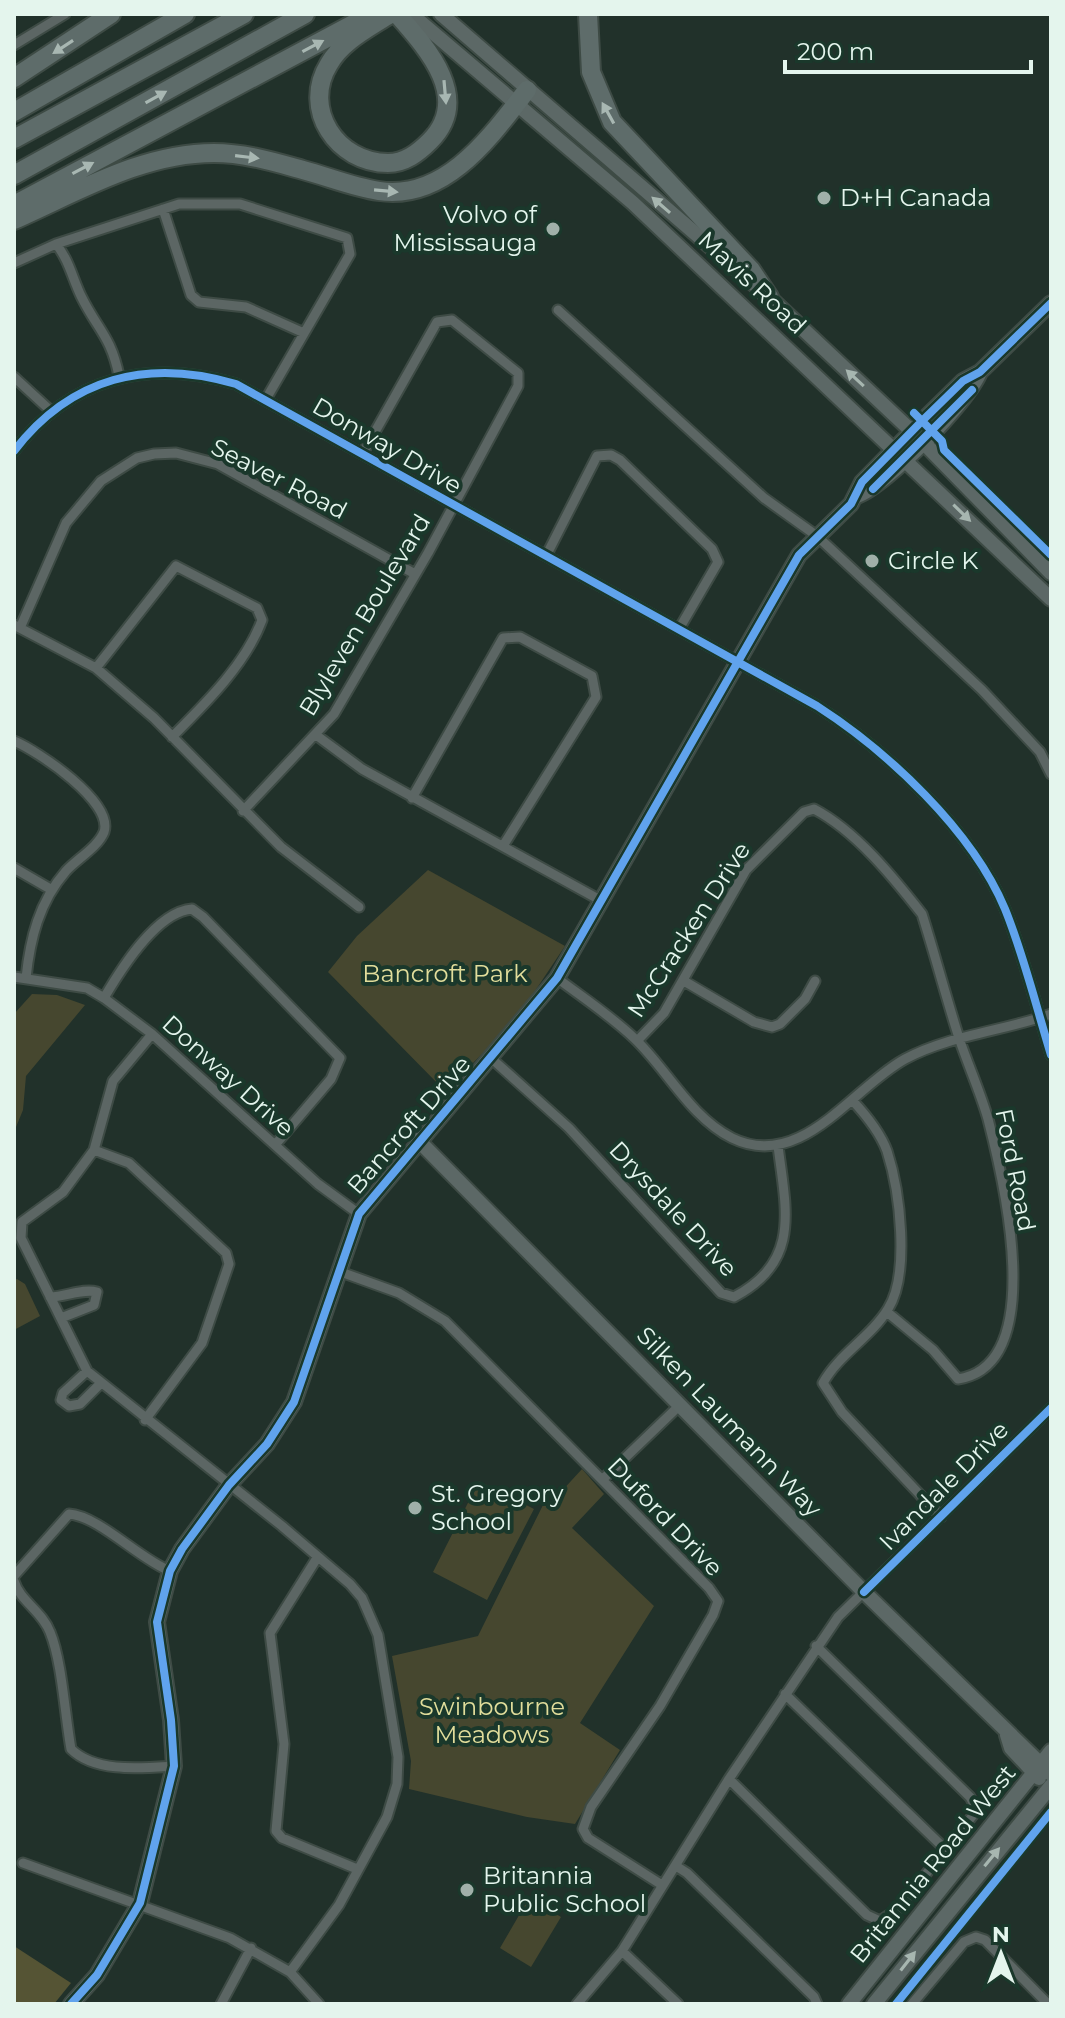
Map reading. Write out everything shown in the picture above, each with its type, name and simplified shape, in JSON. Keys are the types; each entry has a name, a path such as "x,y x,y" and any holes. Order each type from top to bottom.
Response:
{"highway":[{"path":"14,78 111,14"},
{"path":"14,112 185,14"},
{"path":"14,139 244,14"},
{"path":"14,175 305,14"},
{"path":"14,205 372,14"},
{"path":"390,14 336,54 322,79 319,92 324,125 335,142 349,153 369,161 403,161 421,150 442,123 446,107 444,79 408,18"},
{"path":"588,14 591,72 612,122 751,270 769,297"},
{"path":"14,220 119,173 190,154 262,158 382,191 422,188 452,172 472,155 522,97"}],"street":[{"path":"14,45 65,14"},
{"name":"Mavis Road","path":"441,14 522,97 1051,599"},
{"name":"Mavis Road","path":"408,18 522,97 769,297 917,436 1051,573"},
{"path":"14,263 56,244 179,204 240,204 347,238 350,254 266,399"},
{"path":"163,209 191,295 199,302 246,307 304,333"},
{"path":"56,244 66,257 81,296 113,348 119,376"},
{"name":"Bancroft Drive","path":"71,2004 97,1975 140,1903 174,1766 171,1720 157,1633 161,1597 170,1571 182,1549 229,1485 267,1444 294,1402 359,1214 557,978 782,580 817,536 857,496 862,482 901,454 963,381 980,372 1051,303"},
{"path":"558,310 764,498 817,536 982,690 1040,752 1051,774"},
{"name":"Blyleven Boulevard","path":"243,811 334,714 518,386 518,373 452,320 437,322 363,453"},
{"name":"Donway Drive","path":"14,451 52,412 83,391 119,376 152,371 205,375 236,384 266,399 452,506 738,661"},
{"path":"14,377 52,412"},
{"name":"Seaver Road","path":"17,626 66,523 101,481 137,458 154,454 176,453 218,464 415,574"},
{"path":"546,556 597,456 611,455 620,460 712,549 718,562 679,629"},
{"path":"96,668 176,566 257,608 262,620 257,634 210,697 172,737"},
{"path":"17,626 96,668 172,737 243,811 313,873 359,907"},
{"path":"412,798 503,638 520,637 592,676 596,697 503,846"},
{"path":"738,661 817,706 863,737 962,840 1004,908 1051,1055"},
{"path":"316,735 362,769 600,900"},
{"path":"14,741 54,763 102,811 103,836 52,890 30,940 26,978"},
{"name":"McCracken Drive","path":"637,1041 664,1013 746,870 804,812 814,809 836,821 922,914 960,1039"},
{"path":"14,868 52,890"},
{"path":"104,998 128,960 172,914 192,909 203,917 340,1058 331,1079 275,1145"},
{"name":"Donway Drive","path":"14,977 87,988 104,998 152,1034 275,1145 359,1214"},
{"path":"557,978 637,1041 706,1122 734,1140 778,1146 801,1138 906,1058 960,1039 1051,1014"},
{"path":"684,981 768,1027 780,1024 789,1016 812,990 815,981"},
{"path":"152,1034 113,1081 94,1150 63,1192 22,1222 21,1238 87,1371 229,1485 362,1598 378,1635 398,1757 397,1784 387,1817 328,1923 290,1972"},
{"name":"Ford Road","path":"887,1312 933,1350 958,1379 982,1371 999,1350 1009,1329 1014,1287 1000,1172 987,1117 960,1039"},
{"name":"Drysdale Drive","path":"492,1059 569,1128 721,1293 734,1297 774,1266 783,1246 786,1224 778,1146"},
{"path":"852,1100 876,1129 887,1150 893,1177 900,1282 887,1312 839,1361 823,1383 842,1412 941,1517"},
{"name":"Silken Laumann Way","path":"418,1140 864,1592 1007,1735 1018,1740 1046,1779"},
{"path":"94,1150 111,1154 139,1172 226,1253 229,1264 202,1343 145,1420"},
{"name":"Duford Drive","path":"338,1271 399,1293 445,1321 718,1601 660,1706 591,1807 583,1829 588,1838 662,1885"},
{"path":"50,1297 67,1297 89,1289 97,1292 94,1305 61,1318"},
{"path":"87,1371 63,1393 61,1400 69,1406 80,1404 101,1383"},
{"path":"602,1480 681,1404"},
{"name":"Ivandale Drive","path":"577,2004 622,1951 729,1779 838,1617 1051,1408"},
{"path":"170,1571 134,1553 82,1515 69,1514 14,1579 50,1632 71,1749 79,1758 97,1764 174,1766"},
{"path":"317,1558 270,1633 284,1744 276,1831 282,1838 357,1869"},
{"path":"729,1779 867,1915 880,1921 898,1909 974,1814 976,1808 970,1797 816,1646"},
{"path":"785,1694 945,1849"},
{"name":"Britannia Road West","path":"874,2004 1046,1779 1051,1751"},
{"name":"Britannia Road West","path":"849,2004 1046,1779"},
{"path":"23,1863 140,1903 251,1948 290,1972 319,2004"},
{"path":"676,1866 730,1914 814,1997 817,2004"},
{"path":"912,2004 964,1942 976,1937 985,1940 1048,2004"},
{"path":"221,2004 251,1948"},
{"path":"622,1951 678,2004"}],"green space":[{"name":"Bancroft Park","path":"428,870 565,946 515,1021 445,1091 328,972 357,936"},
{"path":"32,994 57,995 85,1005 26,1076 23,1110 14,1132 14,1014"},
{"path":"14,1280 25,1284 40,1316 14,1330"},
{"name":"Swinbourne Meadows","path":"582,1469 604,1494 572,1528 654,1606 580,1723 620,1750 575,1824 527,1817 409,1789 411,1761 392,1656 478,1636 544,1503 549,1505"},
{"path":"479,1481 534,1509 487,1600 433,1572"},
{"path":"529,1898 561,1917 531,1967 500,1948"}],"shaded area":[{"path":"14,1946 71,1983 54,2004 14,2004"}],"cycle path":[{"path":"71,2004 97,1975 140,1903 174,1766 171,1720 157,1622 170,1571 182,1549 229,1485 267,1444 294,1402 359,1214 557,978 799,555 851,504 862,482 922,421 963,381 980,372 1051,303"},
{"path":"14,451 36,426 60,406 86,390 113,380 142,374 172,373 204,376 236,384 817,706 899,769 972,850 1005,909 1051,1055"},
{"path":"873,489 972,390"},
{"path":"914,413 942,441 944,450 1051,555"},
{"path":"864,1592 1051,1408"},
{"path":"896,2004 1051,1812"}],"place":[{"name":"D+H Canada","path":"824,198"},
{"name":"Volvo of Mississauga","path":"553,229"},
{"name":"Circle K","path":"872,561"},
{"name":"St. Gregory School","path":"415,1508"},
{"name":"Britannia Public School","path":"467,1890"}]}
